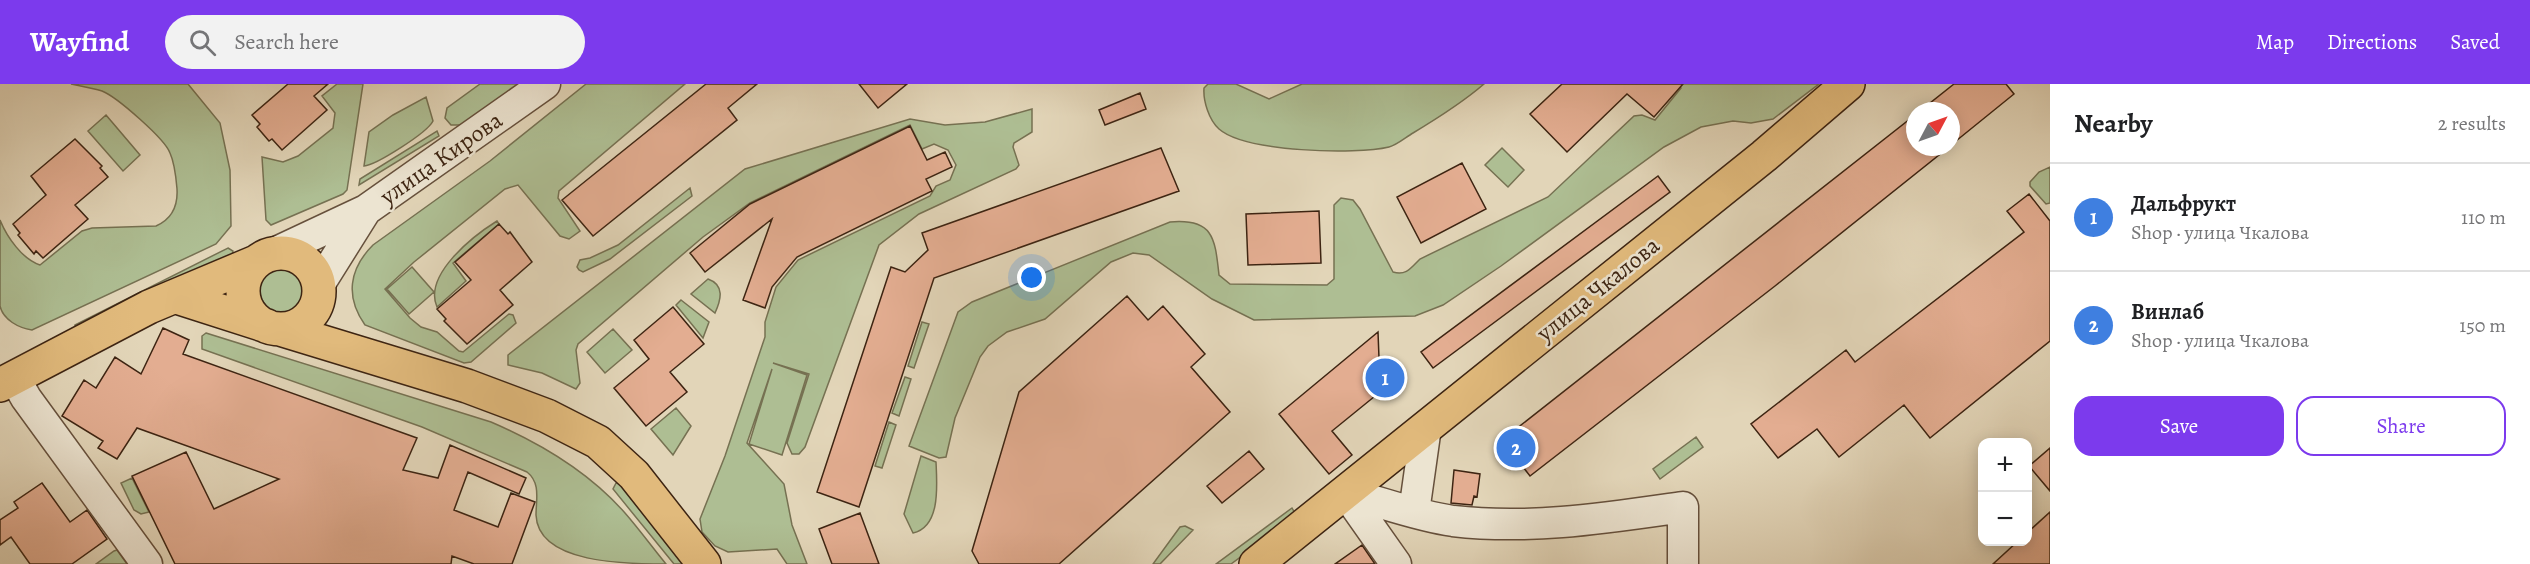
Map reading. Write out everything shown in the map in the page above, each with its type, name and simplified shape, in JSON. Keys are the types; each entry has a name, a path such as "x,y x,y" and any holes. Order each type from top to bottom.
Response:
{"main road":[{"name":"улица Чкалова","path":"1256,564 1764,156 1848,84"},
{"path":"319,291 316,307 301,323 274,328 258,321 245,302 246,279 263,259 292,254 310,266 319,291 351,350"},
{"name":"улица Кирова","path":"7,381 149,307 263,259"},
{"path":"177,297 466,386 547,416 598,442 634,475 704,564"}],"street":[{"name":"улица Кирова","path":"263,259 366,210 545,84"},
{"name":"улица Кирова","path":"319,291 366,210"},
{"path":"7,381 26,398 147,564"},
{"path":"1414,512 1426,427"},
{"path":"1346,492 1452,521 1512,525 1574,523 1683,507 1683,564"},
{"path":"1346,492 1396,564"}],"green space":[{"path":"71,84 188,84 220,123 230,170 231,226 216,244 32,330 12,322 4,315 0,306 0,220 16,247 27,258 40,265 82,231 92,228 156,226 162,223 173,211 177,195 173,162 170,153 159,138 140,119 109,95 102,91"},
{"path":"337,84 363,84 347,190 343,194 271,225 266,220 262,157 283,162 298,156 333,128 335,113 322,96"},
{"path":"480,84 521,84 463,125 451,125 445,118 447,108"},
{"path":"586,84 685,84 559,191 558,198 580,231 569,239 560,236 518,185 505,189 414,262 385,289 410,318 421,327 437,332 459,351 463,352 509,314 513,315 516,323 471,362 464,363 365,325 354,304 353,284 359,264 373,245 490,161"},
{"path":"1208,84 1236,84 1269,99 1302,84 1484,84 1450,110 1392,146 1352,151 1328,151 1276,147 1232,137 1219,129 1210,116 1204,93 1204,88"},
{"path":"1677,84 1819,84 1773,119 1751,123 1733,121 1701,127 1664,147 1501,266 1443,305 1415,316 1254,320 1212,299 1149,255 1133,253 1111,262 1045,319 1007,332 988,346 980,357 955,418 946,457 939,458 909,446 958,312 972,302 1170,222 1196,224 1210,234 1216,251 1219,275 1230,284 1327,285 1334,279 1334,205 1341,198 1353,200 1360,209 1393,272 1405,272 1420,259 1548,197 1634,116 1642,115 1655,120 1681,88"},
{"path":"426,97 433,121 429,126 401,148 364,166 369,132 393,115"},
{"path":"1032,109 1032,132 1014,143 1013,147 1019,165 1016,169 919,214 879,245 805,447 799,454 792,454 787,443 809,374 773,363 807,375 782,455 749,444 772,369 747,443 784,484 792,525 807,564 787,564 777,549 728,552 715,546 702,532 700,519 725,456 765,337 765,322 776,287 798,260 930,196 936,186 950,180 956,165 948,150 934,144 922,149 910,125 750,203 703,237 578,344 576,350 580,383 576,389 542,373 508,365 508,355 745,169 910,119 945,125 985,122"},
{"path":"106,115 140,155 123,171 88,131"},
{"path":"437,131 439,136 359,185 360,179"},
{"path":"1502,148 1524,170 1508,187 1485,165"},
{"path":"2050,167 2050,203 2046,204 2030,186 2030,182 2039,172"},
{"path":"690,188 692,196 610,259 583,272 579,270 577,267 580,260 590,258 618,245"},
{"path":"497,221 499,224 453,263 466,281 437,307 435,295 437,282 444,270 464,246"},
{"path":"228,248 233,251 232,255 75,330 75,325"},
{"path":"283,267 299,274 306,290 299,306 283,313 267,306 260,290 267,274"},
{"path":"412,267 434,292 409,314 387,289"},
{"path":"708,279 717,285 720,293 715,313 691,294"},
{"path":"681,300 709,322 703,338 676,305"},
{"path":"922,322 929,324 914,368 908,366"},
{"path":"613,329 632,350 605,373 587,352"},
{"path":"206,333 491,422 528,439 563,460 596,484 625,513 666,564 608,561 568,552 552,543 541,531 536,515 536,486 527,472 422,427 202,349 202,336"},
{"path":"905,377 911,379 899,416 892,413"},
{"path":"676,408 691,426 673,455 651,429"},
{"path":"889,422 896,425 882,468 875,466"},
{"path":"1696,437 1703,447 1660,479 1653,469"},
{"path":"921,456 936,462 937,493 929,522 922,529 913,533 904,514"},
{"path":"132,478 149,512 141,514 134,510 121,483"},
{"path":"616,483 620,484 686,564 674,564 613,489"},
{"path":"1292,508 1296,515 1292,519 1231,564 1216,564"},
{"path":"1185,526 1193,530 1160,564 1153,564 1180,527"},
{"path":"117,550 127,564 96,564 114,551"}],"building":[{"path":"288,84 328,84 314,96 327,110 282,150 272,139 269,141 257,127 260,124 252,115"},
{"path":"706,84 757,84 728,108 737,120 593,236 562,200"},
{"path":"859,84 907,84 878,108"},
{"path":"1562,84 1683,84 1654,117 1627,94 1567,152 1530,114"},
{"path":"1954,84 2006,84 2014,94 1960,138 1960,102 1931,102"},
{"path":"1140,93 1146,109 1105,125 1099,110"},
{"path":"1906,122 1906,156 1938,156 1530,476 1502,440"},
{"path":"910,126 927,160 945,152 952,167 926,179 932,191 797,257 772,287 765,308 743,300 772,219 705,272 690,253 750,204"},
{"path":"75,139 102,166 100,168 108,177 75,205 88,219 43,258 36,251 34,254 18,235 20,233 13,224 46,195 31,176"},
{"path":"1161,148 1179,191 934,278 859,507 817,492 891,267 905,272 928,250 922,233"},
{"path":"1462,163 1486,209 1421,243 1397,197"},
{"path":"1658,176 1670,192 1433,368 1421,352"},
{"path":"2029,194 2050,221 2050,341 1930,438 1904,405 1839,457 1817,429 1778,458 1751,424 1846,350 1855,362 2024,232 2007,211"},
{"path":"1319,211 1321,263 1248,265 1246,214"},
{"path":"499,224 508,234 510,232 532,262 500,290 513,305 467,344 444,321 446,319 437,309 471,280 455,262"},
{"path":"1127,296 1148,320 1163,306 1205,354 1191,367 1230,412 1059,564 979,564 972,551 1019,392"},
{"path":"673,307 704,344 670,372 687,392 646,426 614,388 649,359 634,340"},
{"path":"163,328 189,340 183,354 417,438 403,470 438,478 450,445 526,478 519,494 468,472 454,510 498,527 511,493 535,502 512,564 474,564 452,556 451,564 175,564 132,476 186,452 214,509 279,479 137,428 117,459 98,448 103,441 62,416 84,380 96,388 115,357 141,374"},
{"path":"1378,332 1379,358 1396,379 1332,431 1352,455 1329,474 1279,414"},
{"path":"2050,448 2050,491 2032,470 2032,463"},
{"path":"1249,451 1264,469 1222,503 1207,486"},
{"path":"1454,470 1480,474 1477,497 1474,496 1472,505 1451,503"},
{"path":"42,483 70,522 87,510 107,539 72,564 30,564 11,537 0,545 0,520 18,508 14,502"},
{"path":"2050,512 2050,564 1993,564 2013,546 2032,546 2032,528"},
{"path":"860,513 879,564 832,564 819,529"},
{"path":"1362,545 1375,564 1335,564"}],"place":[{"name":"Дальфрукт","path":"1385,378"},
{"name":"Винлаб","path":"1516,448"}]}
